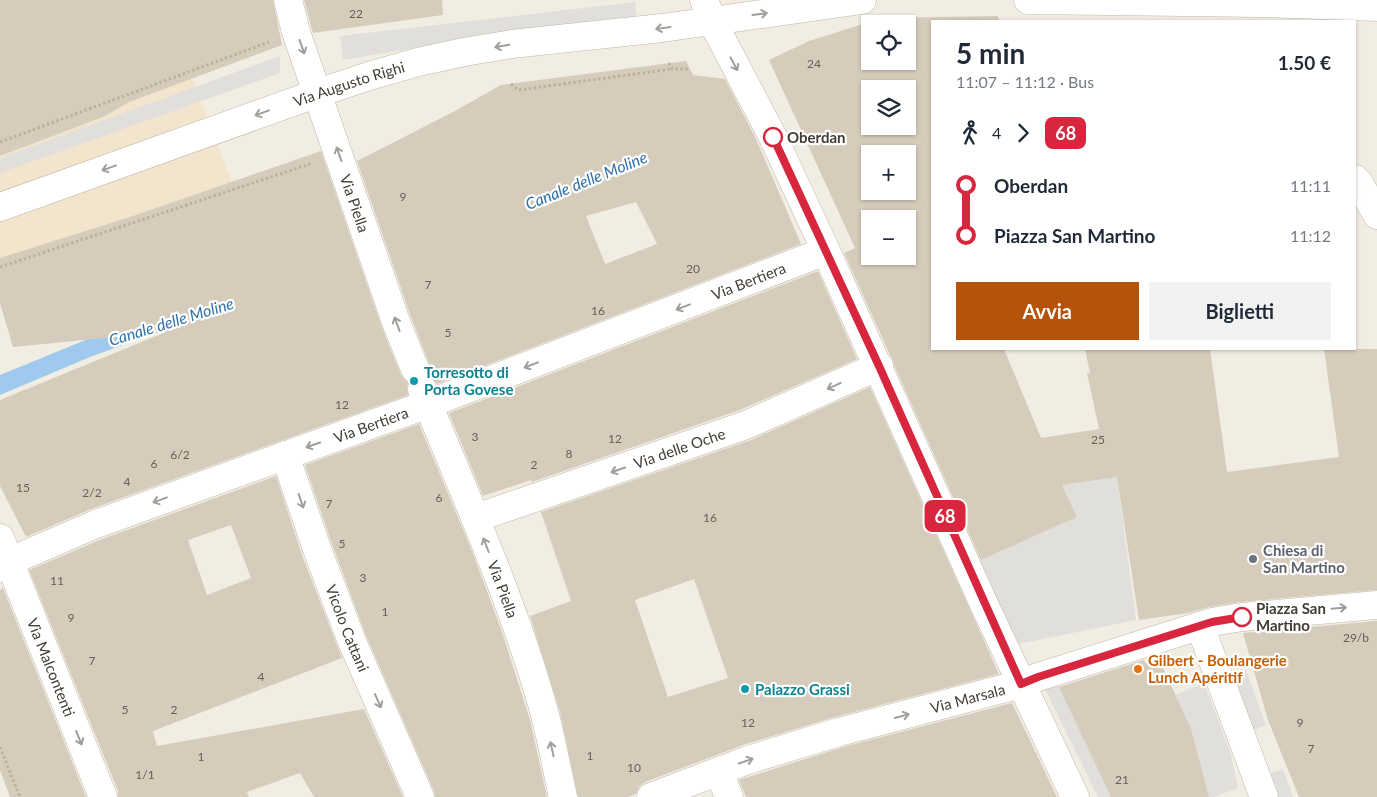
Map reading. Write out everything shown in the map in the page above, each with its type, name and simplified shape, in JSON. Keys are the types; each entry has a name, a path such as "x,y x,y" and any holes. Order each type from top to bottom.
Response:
{"street":[{"name":"Via Piella","path":"288,0 296,32 396,322 476,518 527,656 542,706 563,797"},
{"name":"Via Augusto Righi","path":"0,207 318,93 418,62 512,44 662,28 708,10 862,0"},
{"path":"1028,0 1271,8 1377,7"},
{"path":"708,10 773,137 1074,797"},
{"path":"1364,179 1377,215"},
{"name":"Via Bertiera","path":"3,556 96,524 285,454 422,387 826,251"},
{"name":"Via delle Oche","path":"476,518 746,425 879,366"},
{"name":"Vicolo Cattani","path":"285,454 317,549 351,639 420,797"},
{"name":"Via Malcontenti","path":"3,556 103,797"},
{"name":"Via Marsala","path":"651,797 748,760 839,732 1021,684 1200,626 1242,617 1377,605"},
{"path":"1200,626 1264,797"},
{"path":"719,772 729,797"}],"path":[{"path":"0,142 273,41"},
{"path":"669,63 672,69"},
{"path":"512,84 518,90 672,69 690,69"},
{"path":"0,267 319,161"},
{"path":"0,747 20,797"}],"shaded area":[{"path":"635,2 637,18 484,36 343,60 340,36"},
{"path":"183,54 242,209 0,300 0,112"},
{"path":"280,56 280,73 0,173 0,158"},
{"path":"1117,477 1136,620 1014,645 975,563 1077,517 1062,484"},
{"path":"1246,670 1266,725 1247,732 1227,677"},
{"path":"1058,683 1111,797 1098,797 1045,689"},
{"path":"1204,683 1231,755 1238,788 1214,797 1209,797 1175,695"},
{"path":"1283,769 1293,797 1271,797 1263,776"}],"water":[{"path":"169,328 90,357 0,395 0,375 88,339"}],"building":[{"path":"0,0 273,0 282,45 129,102 103,117 0,156"},
{"path":"304,0 442,0 443,15 313,33"},
{"path":"998,16 999,20 931,20 931,350 1004,350 1041,438 1099,429 1087,373 1090,373 1085,350 1210,350 1227,472 1339,457 1324,350 1377,349 1377,590 1240,602 1209,607 1188,613 1139,620 1117,477 1062,485 1077,517 981,560 844,253 855,248 769,60 809,41 861,25 861,70 916,70 916,17"},
{"path":"686,61 693,75 725,79 756,139 801,244 437,384 429,375 429,363 411,317 357,161 455,111 501,85","holes":["636,202 657,244 605,264 586,216"]},
{"path":"321,151 382,328 401,375 408,383 408,395 91,509 26,537 0,486 0,400 166,332 13,347 0,303 0,258 130,217"},
{"path":"818,271 857,359 740,410 532,482 531,480 483,496 449,413"},
{"path":"870,387 999,674 835,717 743,745 645,782 639,787 636,794 628,797 578,797 560,712 530,616 571,601 541,512 751,440","holes":["694,579 728,678 668,697 635,600"]},
{"path":"419,424 472,551 501,629 530,720 547,797 435,797 365,633 332,544 305,465"},
{"path":"276,476 302,555 342,658 153,731 157,746 364,709 403,797 314,797 300,773 247,792 249,797 118,797 118,791 29,570 102,539","holes":["231,525 251,578 207,595 188,540"]},
{"path":"3,588 86,797 10,797 0,770 0,590"},
{"path":"1377,621 1377,797 1299,797 1268,720 1243,633"},
{"path":"1159,659 1191,729 1209,797 1111,797 1059,687 1144,660 1145,663"},
{"path":"1012,703 1057,797 746,797 739,780 843,747"}],"bus line":[{"name":"68","path":"773,137 879,366 1021,684 1212,622 1242,617"}],"place":[{"name":"Oberdan","path":"773,137"},
{"name":"Torresotto di Porta Govese","path":"414,381"},
{"name":"Chiesa di San Martino","path":"1253,559"},
{"name":"Piazza San Martino","path":"1242,617"},
{"name":"Gilbert - Boulangerie Lunch Apéritif","path":"1138,669"},
{"name":"Palazzo Grassi","path":"745,689"}],"water label":[{"name":"Canale delle Moline","path":"586,180"},
{"name":"Canale delle Moline","path":"171,321"}]}
